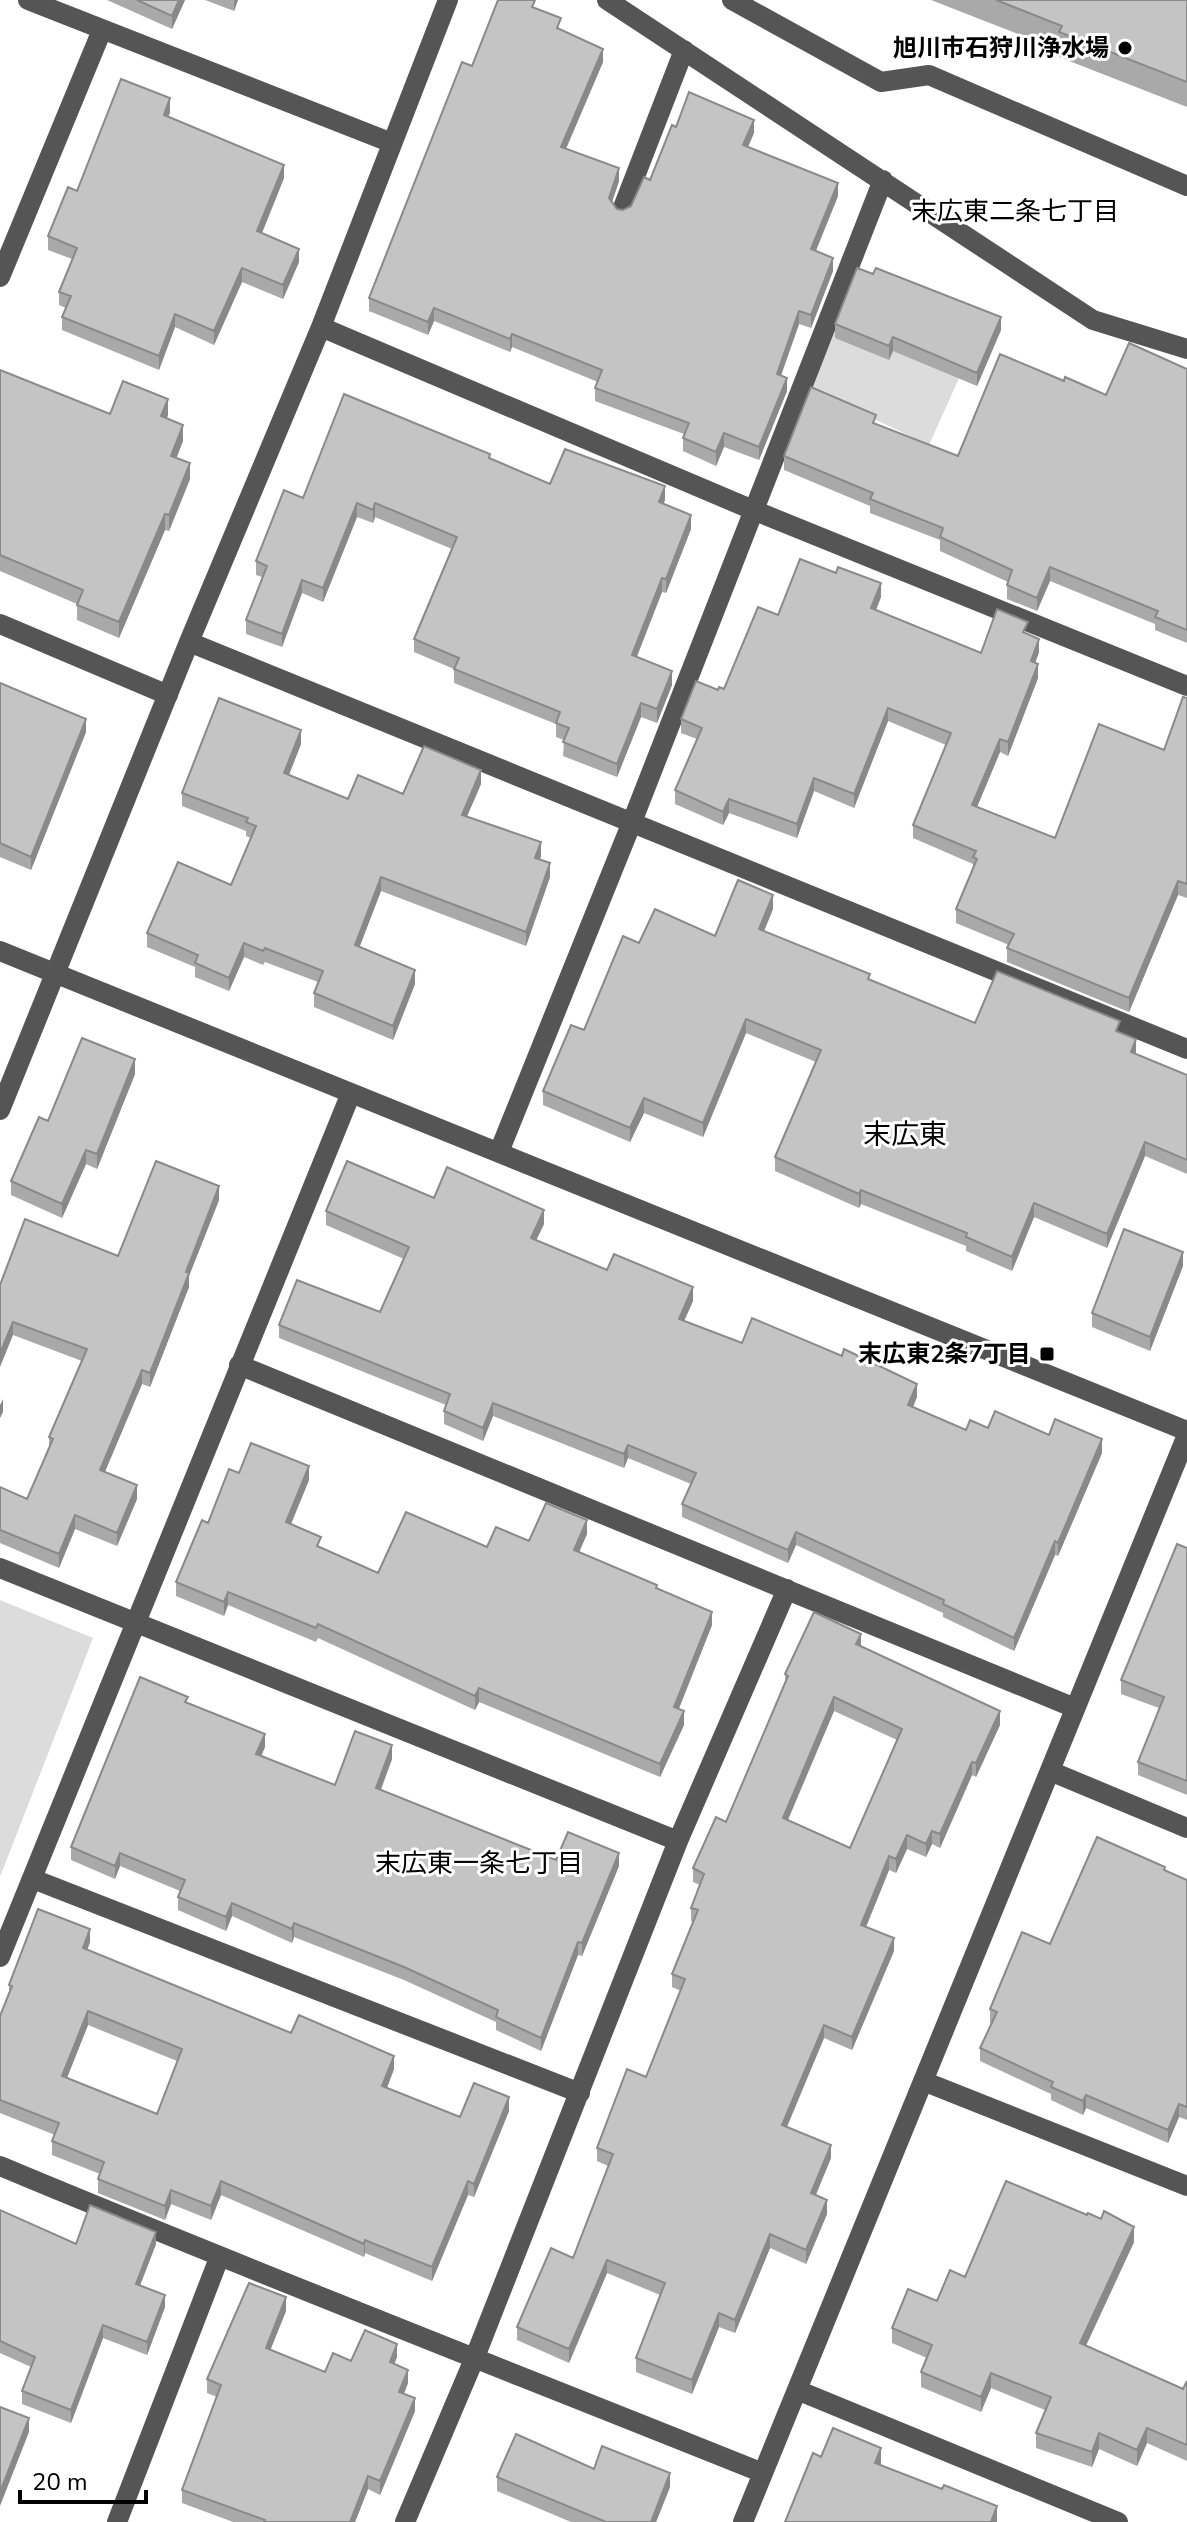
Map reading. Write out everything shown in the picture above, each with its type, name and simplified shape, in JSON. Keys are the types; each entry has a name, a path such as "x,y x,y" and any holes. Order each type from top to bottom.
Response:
{"street":[{"path":"28,0 392,143"},
{"path":"0,1110 189,642 321,327 448,0"},
{"path":"607,0 1093,320 1187,349"},
{"path":"732,0 881,82 929,75 1187,186"},
{"path":"0,277 102,30"},
{"path":"622,210 684,50"},
{"path":"499,1152 632,822 883,180"},
{"path":"321,327 753,510 1187,686"},
{"path":"0,624 168,695"},
{"path":"189,642 1187,1049"},
{"path":"0,951 1187,1433 743,2522"},
{"path":"0,1957 351,1093"},
{"path":"239,1365 1075,1708"},
{"path":"0,1568 678,1841"},
{"path":"405,2522 475,2357 678,1841 787,1589"},
{"path":"1050,1771 1187,1828"},
{"path":"33,1879 580,2093"},
{"path":"923,2081 1187,2186"},
{"path":"0,2166 219,2258 763,2473"},
{"path":"117,2522 219,2258"},
{"path":"797,2390 1118,2522"}],"shaded area":[{"path":"826,324 960,376 929,445 802,385"},
{"path":"0,1600 93,1638 0,1877"}],"building":[{"path":"137,0 179,0 172,16"},
{"path":"498,0 535,0 532,7 561,18 557,28 603,49 561,147 619,168 609,198 617,209 631,206 644,177 650,180 689,92 754,120 743,145 838,183 811,249 833,258 811,315 799,311 777,374 787,378 759,447 724,433 716,452 683,438 689,423 595,388 602,370 512,334 510,339 434,308 428,322 369,298 462,62 472,66"},
{"name":"旭川市石狩川浄水場","path":"996,0 1187,0 1187,82 1059,32 1062,26"},
{"path":"121,79 170,98 164,115 284,165 257,231 299,249 283,285 242,268 214,331 175,314 159,356 62,317 71,296 59,292 77,248 48,236 68,187 77,191"},
{"path":"857,268 873,274 876,268 1001,317 977,373 893,337 889,346 835,324"},
{"path":"1129,343 1187,369 1187,630 1155,617 1158,611 1050,567 1037,598 1007,585 1012,570 940,537 943,528 870,499 873,493 784,456 811,387 876,415 873,423 958,456 1000,354 1106,395"},
{"path":"0,370 110,414 123,381 168,399 161,416 183,425 171,456 190,463 119,622 77,605 83,590 0,555"},
{"path":"344,394 490,454 489,458 550,484 565,449 665,486 659,502 691,515 632,655 672,671 657,709 641,703 617,764 563,742 569,728 556,723 560,712 454,669 459,658 414,639 457,537 375,503 373,510 357,503 323,588 302,580 282,634 246,620 267,566 256,561 284,490 303,498"},
{"path":"800,559 836,573 838,567 881,583 871,608 981,653 997,609 1028,622 1023,632 1039,639 1031,661 1038,664 1008,742 1000,739 972,805 1055,838 1099,724 1164,750 1183,697 1187,698 1187,884 1178,881 1129,998 1007,948 1014,934 956,909 977,859 973,857 976,851 913,825 951,733 888,708 854,794 814,778 797,824 729,799 723,812 675,790 702,728 681,719 696,681 718,690 719,687 724,689 758,607 778,615"},
{"path":"0,683 86,719 31,857 0,843"},
{"path":"219,698 301,730 284,773 348,799 358,775 403,794 424,746 481,770 462,815 541,842 535,858 550,863 526,932 381,877 355,945 415,970 393,1026 314,993 323,971 265,948 263,951 244,943 229,978 195,963 198,955 147,933 178,862 231,885 256,826 246,822 248,818 182,793"},
{"path":"738,880 773,895 759,929 870,974 868,979 975,1023 997,971 1120,1021 1116,1031 1136,1039 1131,1052 1187,1075 1187,1160 1145,1142 1107,1234 1034,1203 1012,1257 966,1237 967,1233 861,1190 859,1194 775,1157 821,1050 746,1019 703,1123 644,1098 630,1128 543,1091 571,1025 584,1030 623,936 639,943 655,909 715,936"},
{"path":"82,1038 135,1059 97,1154 86,1150 62,1204 11,1181 39,1117 48,1121"},
{"path":"156,1161 219,1186 150,1373 142,1370 100,1470 137,1485 117,1533 75,1515 59,1554 0,1530 0,1487 27,1499 53,1439 49,1437 87,1349 13,1322 0,1353 0,1285 25,1219 118,1256"},
{"path":"347,1161 434,1198 447,1167 544,1210 531,1238 607,1270 614,1254 693,1287 679,1319 742,1343 752,1318 842,1356 844,1349 917,1384 908,1405 966,1430 970,1420 988,1428 995,1411 1049,1435 1055,1419 1102,1439 1014,1638 943,1604 944,1600 796,1532 788,1550 682,1504 696,1473 628,1445 624,1454 493,1403 483,1428 444,1411 450,1394 279,1325 297,1280 380,1312 409,1247 326,1211"},
{"path":"1124,1229 1183,1252 1150,1337 1092,1313"},
{"path":"251,1443 309,1466 286,1522 321,1537 317,1546 378,1573 406,1512 487,1547 496,1527 529,1541 546,1503 587,1520 574,1550 712,1612 674,1707 684,1711 660,1764 479,1688 475,1696 318,1624 316,1628 228,1592 224,1602 176,1582 202,1520 208,1523 229,1469 239,1473"},
{"path":"1177,1544 1187,1548 1187,1781 1138,1762 1164,1697 1121,1680"},
{"path":"814,1612 861,1634 856,1644 1000,1711 976,1763 972,1762 940,1834 932,1831 926,1844 907,1835 896,1859 889,1856 861,1925 894,1938 852,2037 824,2025 782,2125 831,2145 811,2193 827,2200 806,2250 770,2234 735,2320 719,2313 692,2380 636,2358 665,2283 607,2260 569,2349 517,2327 551,2248 573,2258 613,2154 597,2148 627,2069 646,2077 685,1979 672,1974 698,1910 691,1908 704,1874 693,1868 716,1817 726,1822 788,1676 785,1674","holes":["834,1697 902,1729 850,1848 783,1818"]},
{"path":"140,1677 188,1697 185,1702 265,1734 256,1754 335,1785 355,1731 392,1745 376,1788 556,1860 568,1832 619,1853 582,1943 578,1942 541,2038 496,2017 498,2010 404,1967 294,1923 292,1929 232,1903 226,1917 178,1897 185,1880 120,1853 115,1866 71,1847"},
{"path":"1097,1837 1187,1880 1187,2107 1179,2104 1168,2130 1086,2095 1083,2101 1051,2087 1053,2082 980,2048 997,2012 990,2009 1022,1932 1050,1944"},
{"path":"38,1909 90,1929 83,1948 291,2033 299,2015 394,2056 382,2086 460,2117 474,2083 509,2097 474,2184 468,2181 432,2267 365,2240 364,2244 221,2181 211,2206 171,2190 165,2206 98,2179 104,2162 52,2141 59,2123 0,2100 0,2016 12,1986 9,1985","holes":["88,2011 182,2049 157,2114 62,2076"]},
{"path":"1006,2181 1087,2215 1101,2219 1104,2211 1134,2227 1080,2343 1183,2389 1187,2381 1187,2445 1147,2428 1137,2450 1099,2433 1092,2452 1036,2433 1051,2397 991,2373 981,2397 921,2372 932,2345 892,2328 908,2289 937,2301 950,2270 965,2277"},
{"path":"90,2205 156,2232 136,2284 165,2295 147,2342 103,2325 71,2410 22,2391 35,2357 0,2341 0,2210 76,2244"},
{"path":"249,2283 286,2297 266,2348 325,2372 333,2353 351,2361 365,2330 397,2344 390,2362 408,2370 399,2392 415,2398 380,2481 368,2476 350,2522 264,2522 182,2490 221,2385 207,2379"},
{"path":"0,2407 29,2418 0,2492"},
{"path":"833,2428 881,2448 875,2463 997,2506 991,2522 785,2522 813,2453 821,2457"},
{"path":"516,2434 594,2469 602,2446 670,2473 651,2522 606,2522 497,2477"}],"place":[{"name":"旭川市石狩川浄水場","path":"1125,48"},
{"name":"末広東2条7丁目","path":"1047,1354"}],"district":[{"name":"末広東二条七丁目","path":"1015,211"},
{"name":"末広東","path":"905,1135"},
{"name":"末広東一条七丁目","path":"479,1863"}]}
